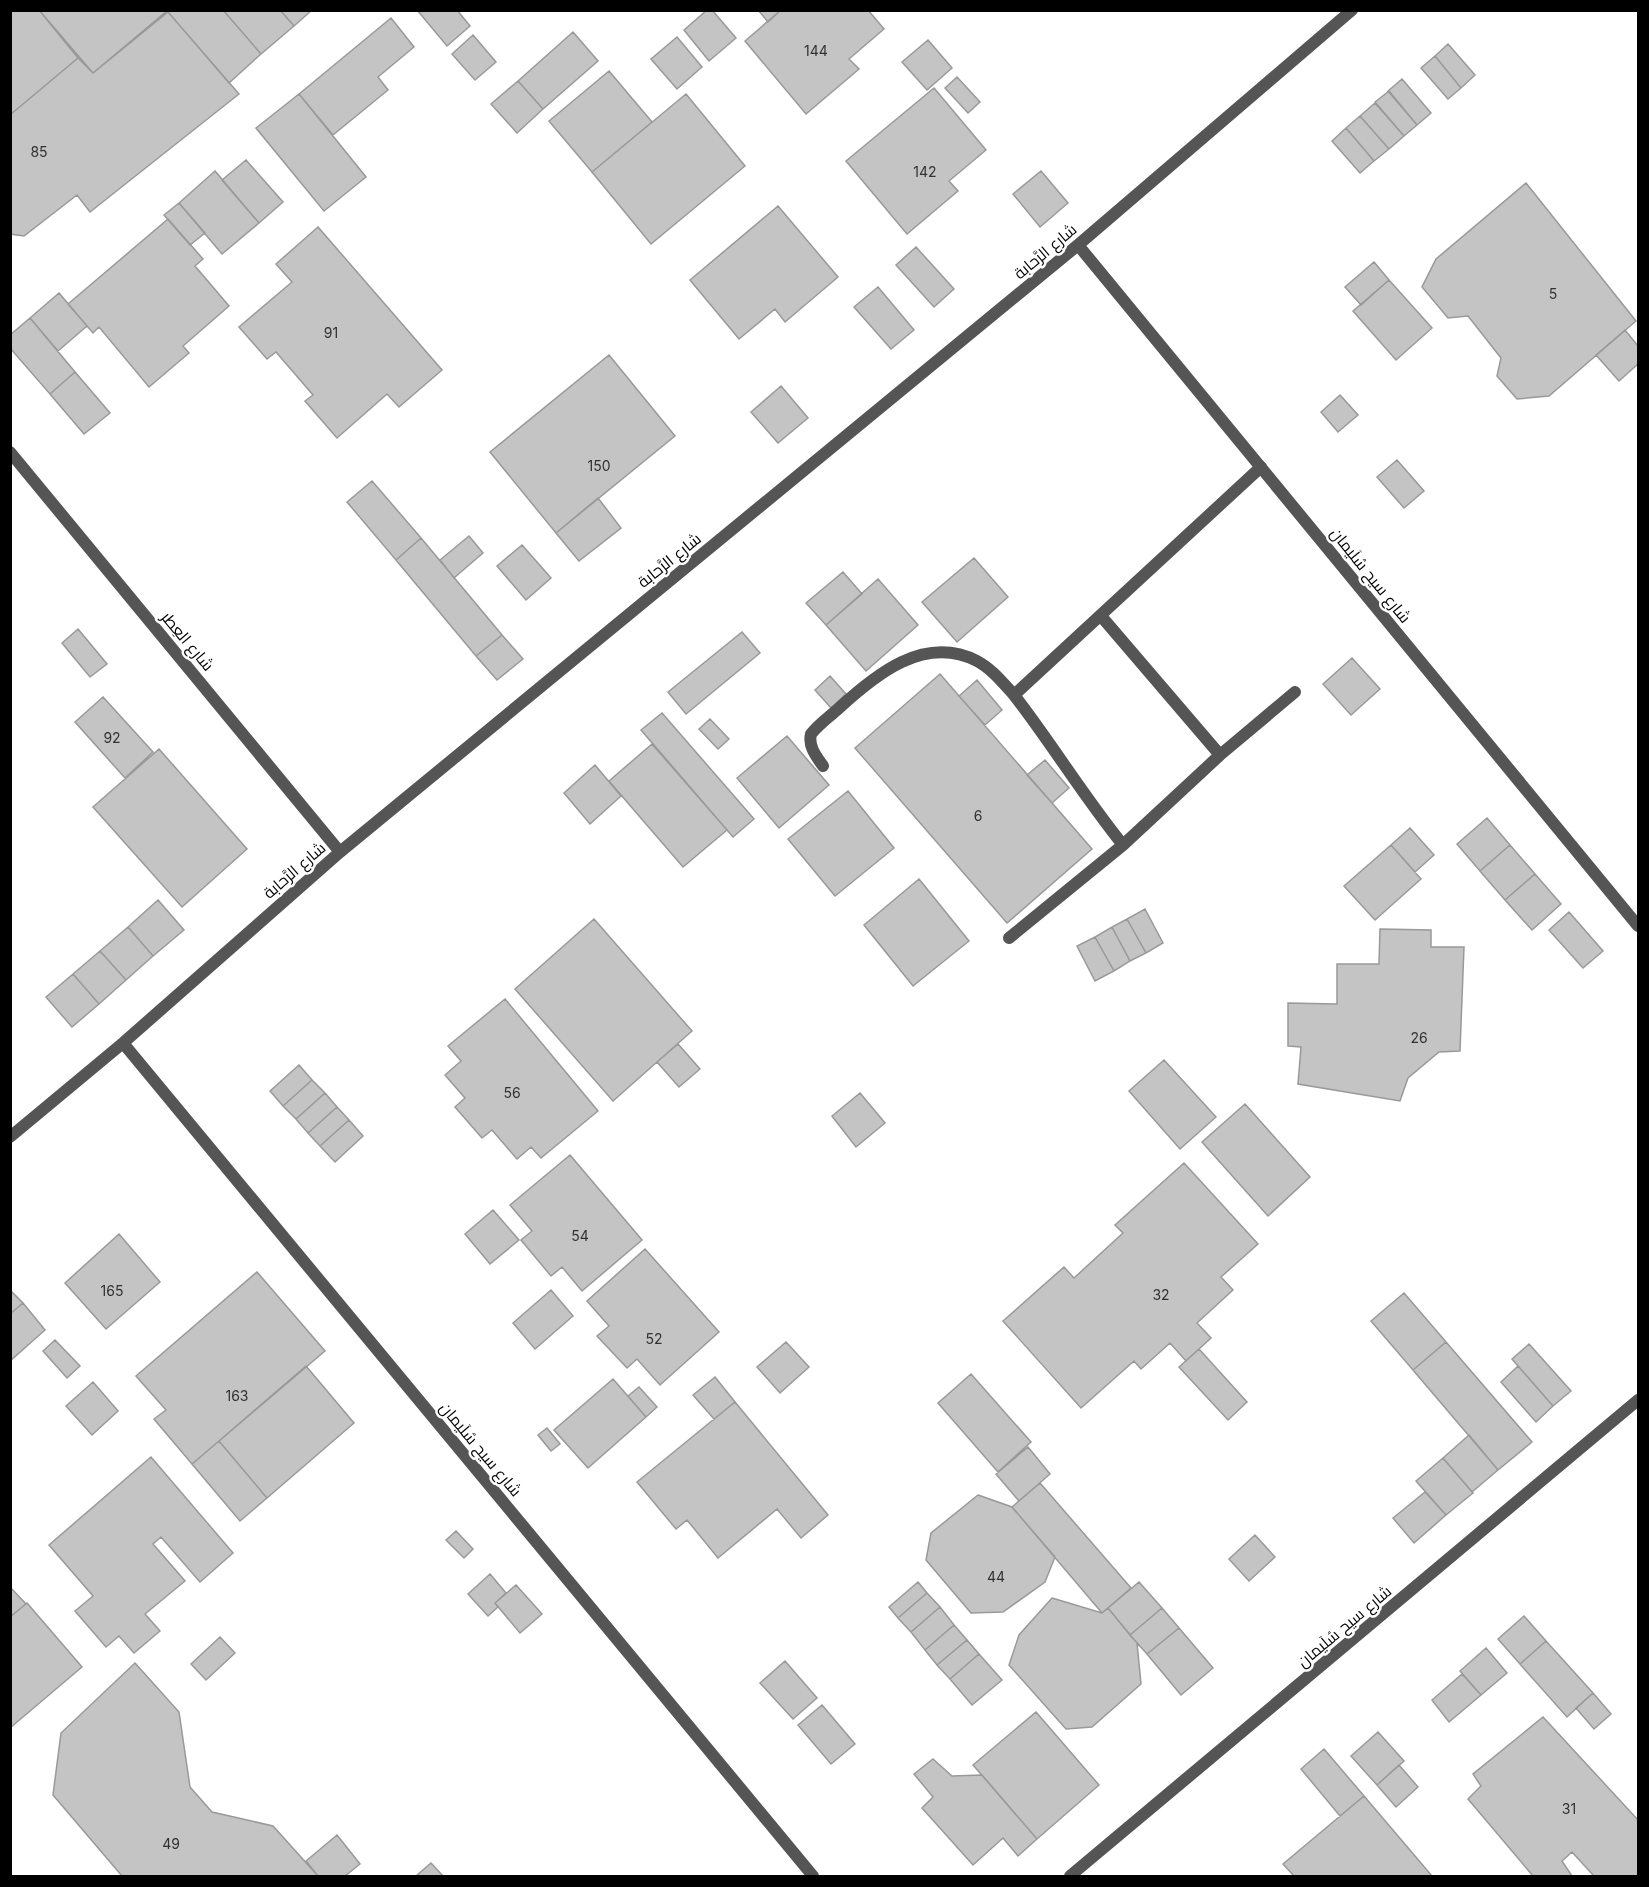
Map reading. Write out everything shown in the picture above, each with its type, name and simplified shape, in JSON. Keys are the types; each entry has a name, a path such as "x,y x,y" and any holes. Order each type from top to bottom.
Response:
{"street":[{"name":"شارع الرَّحابة","path":"10,1137 123,1043 340,852 1078,245 1352,10"},
{"name":"شارع سيح سُلَيمان","path":"1078,245 1638,926"},
{"name":"شارع العِطر","path":"10,452 340,852"},
{"path":"1014,695 1261,467"},
{"path":"1101,616 1220,754"},
{"path":"823,766 812,750 809,740 811,734 880,673 918,656 948,653 967,657 989,669 1014,695 1042,731 1083,794 1123,845"},
{"path":"1009,939 1123,845 1220,754 1295,692"},
{"name":"شارع سيح سُلَيمان","path":"123,1043 813,1876"},
{"name":"شارع سيح سُلَيمان","path":"1070,1876 1638,1400"}],"building":[{"path":"10,10 39,10 78,58 10,115"},
{"path":"39,10 168,10 93,73"},
{"path":"169,10 223,10 261,54 229,83 168,12"},
{"path":"223,10 280,10 294,26 261,54"},
{"path":"280,10 312,10 294,26"},
{"path":"417,10 457,10 470,26 447,46"},
{"path":"707,10 712,10 736,38 709,61 684,30"},
{"path":"758,10 781,10 768,22"},
{"path":"781,10 868,10 884,29 849,59 859,69 806,114 745,41"},
{"path":"168,12 239,94 90,212 77,195 24,236 10,234 10,115 78,58 93,73"},
{"path":"391,18 414,47 378,77 388,90 333,135 299,94"},
{"path":"573,32 598,61 543,109 518,81"},
{"path":"473,35 496,62 475,80 452,54"},
{"path":"677,37 702,67 677,89 651,59"},
{"path":"928,40 952,68 927,90 902,62"},
{"path":"1448,44 1475,75 1461,88 1435,56"},
{"path":"1435,56 1461,88 1448,99 1421,68"},
{"path":"609,71 652,122 592,172 549,121"},
{"path":"957,77 980,102 968,113 945,88"},
{"path":"1402,79 1431,113 1417,125 1388,91"},
{"path":"518,81 543,109 517,133 491,104"},
{"path":"934,88 986,150 949,181 958,191 907,234 846,161"},
{"path":"1389,91 1417,125 1404,136 1375,102"},
{"path":"299,94 366,177 324,211 256,128"},
{"path":"686,94 745,166 651,244 592,172"},
{"path":"1375,103 1404,136 1389,149 1360,116"},
{"path":"1360,116 1389,149 1374,161 1346,128"},
{"path":"1346,128 1374,161 1360,173 1332,141"},
{"path":"246,160 283,202 259,223 222,180"},
{"path":"215,171 259,223 222,254 179,203"},
{"path":"1041,171 1068,203 1040,227 1013,194"},
{"path":"1526,183 1636,321 1549,396 1517,399 1497,376 1501,358 1468,316 1448,318 1422,287 1436,259"},
{"path":"179,203 205,233 190,245 164,215"},
{"path":"778,206 838,277 785,322 775,309 739,339 690,280"},
{"path":"168,219 203,259 195,266 229,306 183,346 189,353 149,387 99,327 93,333 68,304"},
{"path":"318,227 442,370 399,407 387,394 337,438 305,401 313,395 276,352 267,359 239,327 292,282 276,264"},
{"path":"916,247 954,289 934,307 896,265"},
{"path":"1374,262 1389,280 1361,305 1345,287"},
{"path":"1389,280 1432,328 1396,360 1353,311"},
{"path":"878,287 914,330 891,349 854,307"},
{"path":"59,293 87,326 58,351 30,318"},
{"path":"30,318 75,372 50,394 10,348 10,335"},
{"path":"1625,330 1638,346 1638,364 1619,381 1596,355"},
{"path":"609,355 675,436 556,533 490,452"},
{"path":"75,372 110,413 84,434 50,394"},
{"path":"781,386 808,418 778,443 751,412"},
{"path":"1340,395 1358,415 1338,432 1321,412"},
{"path":"1397,460 1424,491 1404,508 1377,477"},
{"path":"372,481 421,538 396,560 347,502"},
{"path":"598,498 621,528 579,561 556,533"},
{"path":"469,536 483,553 454,578 440,560"},
{"path":"421,538 502,635 476,656 396,560"},
{"path":"522,545 551,578 526,600 497,566"},
{"path":"974,558 1008,597 957,642 922,602"},
{"path":"843,572 862,594 826,625 806,603"},
{"path":"878,579 918,625 866,671 826,625"},
{"path":"78,629 107,664 90,677 62,643"},
{"path":"742,632 760,653 686,714 668,692"},
{"path":"502,635 523,659 497,680 476,656"},
{"path":"1352,658 1380,689 1351,715 1323,684"},
{"path":"940,674 1092,849 1007,923 855,748"},
{"path":"830,676 846,694 831,708 815,690"},
{"path":"977,680 1002,710 985,725 959,696"},
{"path":"103,697 153,752 125,778 75,722"},
{"path":"662,713 754,819 733,837 641,730"},
{"path":"710,719 729,739 718,749 699,729"},
{"path":"787,736 829,785 779,828 737,778"},
{"path":"652,744 727,830 683,867 609,781"},
{"path":"159,749 247,849 182,907 93,807"},
{"path":"1045,760 1069,788 1052,803 1027,775"},
{"path":"595,765 621,796 590,824 564,793"},
{"path":"848,791 894,848 835,896 788,839"},
{"path":"1487,818 1510,845 1480,871 1457,844"},
{"path":"1410,828 1434,855 1415,872 1391,845"},
{"path":"1391,845 1421,879 1375,920 1344,886"},
{"path":"1510,845 1535,874 1505,900 1480,871"},
{"path":"1535,874 1561,904 1532,930 1505,900"},
{"path":"919,879 969,941 913,986 864,925"},
{"path":"158,900 184,930 153,956 128,927"},
{"path":"1145,909 1163,943 1146,953 1127,919"},
{"path":"1569,912 1603,951 1583,968 1549,930"},
{"path":"594,919 692,1031 613,1101 515,989"},
{"path":"1127,919 1146,953 1130,961 1112,927"},
{"path":"128,927 153,956 126,980 100,951"},
{"path":"1112,927 1130,961 1114,971 1095,937"},
{"path":"1380,929 1431,930 1431,947 1464,947 1460,1051 1439,1052 1408,1078 1400,1101 1298,1084 1301,1047 1288,1046 1288,1003 1337,1004 1337,964 1379,964"},
{"path":"1095,937 1114,971 1095,981 1077,946"},
{"path":"100,951 126,980 99,1004 73,974"},
{"path":"73,974 99,1004 72,1027 46,997"},
{"path":"505,999 598,1111 541,1158 531,1147 517,1159 492,1130 482,1138 455,1107 465,1098 445,1075 461,1061 448,1046"},
{"path":"678,1044 700,1069 679,1087 657,1062"},
{"path":"1164,1060 1216,1117 1180,1149 1129,1091"},
{"path":"299,1065 312,1080 283,1106 270,1091"},
{"path":"312,1080 325,1093 296,1119 283,1106"},
{"path":"325,1093 337,1107 308,1133 296,1119"},
{"path":"860,1093 885,1123 856,1147 832,1116"},
{"path":"1245,1104 1310,1177 1268,1216 1202,1142"},
{"path":"337,1107 349,1120 320,1146 308,1133"},
{"path":"349,1120 363,1136 335,1162 320,1146"},
{"path":"570,1155 642,1240 582,1291 562,1267 551,1276 521,1240 532,1231 510,1205"},
{"path":"1184,1163 1258,1244 1221,1277 1233,1290 1197,1323 1211,1338 1186,1361 1170,1343 1141,1369 1134,1361 1081,1408 1003,1321 1064,1267 1074,1278 1123,1233 1115,1225"},
{"path":"493,1210 519,1240 490,1264 465,1234"},
{"path":"119,1234 160,1282 106,1329 65,1283"},
{"path":"645,1249 719,1332 660,1385 637,1359 627,1368 597,1336 609,1326 587,1301"},
{"path":"257,1272 325,1351 192,1464 154,1419 166,1410 136,1376"},
{"path":"10,1290 23,1303 10,1314"},
{"path":"551,1290 573,1316 535,1349 513,1323"},
{"path":"1404,1293 1446,1342 1413,1370 1371,1321"},
{"path":"23,1303 45,1330 10,1361 10,1314"},
{"path":"55,1340 80,1366 67,1378 43,1351"},
{"path":"786,1342 809,1367 780,1393 757,1367"},
{"path":"1446,1342 1532,1442 1498,1470 1413,1370"},
{"path":"1529,1344 1571,1391 1553,1406 1512,1359"},
{"path":"1199,1349 1247,1402 1228,1420 1179,1367"},
{"path":"306,1366 354,1423 267,1498 219,1441"},
{"path":"1518,1366 1553,1406 1536,1422 1501,1382"},
{"path":"971,1374 1031,1442 998,1472 938,1403"},
{"path":"715,1377 735,1402 714,1419 693,1395"},
{"path":"613,1379 646,1417 588,1468 554,1430"},
{"path":"93,1382 118,1411 92,1435 66,1406"},
{"path":"639,1387 657,1407 646,1417 628,1396"},
{"path":"735,1402 828,1515 801,1538 777,1509 718,1558 687,1520 676,1529 637,1482"},
{"path":"547,1428 560,1444 551,1451 538,1435"},
{"path":"1469,1435 1498,1470 1472,1492 1443,1458"},
{"path":"219,1441 267,1498 240,1521 192,1464"},
{"path":"1028,1447 1050,1474 1019,1501 996,1474"},
{"path":"151,1457 233,1553 200,1582 161,1537 153,1544 185,1581 145,1614 160,1631 134,1653 119,1636 106,1647 75,1611 93,1596 49,1545"},
{"path":"1443,1458 1473,1493 1446,1515 1416,1481"},
{"path":"1040,1483 1131,1588 1102,1613 1012,1507"},
{"path":"1425,1492 1446,1515 1414,1543 1393,1518"},
{"path":"978,1495 1012,1507 1055,1557 1045,1582 1003,1612 971,1613 926,1560 931,1533"},
{"path":"456,1531 473,1549 464,1558 446,1540"},
{"path":"1255,1535 1275,1557 1249,1581 1229,1559"},
{"path":"490,1574 506,1593 495,1603 498,1607 488,1616 468,1594"},
{"path":"918,1582 927,1593 898,1618 889,1607"},
{"path":"1139,1582 1162,1608 1130,1635 1108,1608"},
{"path":"516,1585 542,1614 520,1633 495,1603"},
{"path":"10,1587 26,1604 10,1617"},
{"path":"927,1593 940,1607 911,1632 898,1618"},
{"path":"1052,1598 1102,1613 1108,1608 1137,1643 1141,1684 1092,1727 1066,1729 1009,1665 1019,1635"},
{"path":"27,1603 82,1667 10,1728 10,1617"},
{"path":"940,1607 954,1625 925,1650 911,1632"},
{"path":"1162,1608 1179,1628 1147,1654 1130,1635"},
{"path":"1524,1616 1546,1641 1520,1664 1498,1639"},
{"path":"954,1625 967,1640 937,1665 925,1650"},
{"path":"1179,1628 1213,1668 1181,1695 1147,1654"},
{"path":"220,1637 235,1653 206,1680 191,1664"},
{"path":"967,1640 979,1654 950,1679 937,1665"},
{"path":"1546,1641 1593,1693 1567,1717 1520,1664"},
{"path":"1486,1648 1507,1673 1481,1695 1460,1671"},
{"path":"979,1654 1002,1680 972,1705 950,1679"},
{"path":"785,1661 817,1698 793,1719 760,1683"},
{"path":"135,1663 179,1712 190,1787 212,1812 273,1826 318,1876 122,1876 53,1795 61,1733"},
{"path":"1462,1674 1481,1695 1449,1722 1432,1700"},
{"path":"1593,1693 1611,1714 1594,1729 1576,1708"},
{"path":"822,1705 855,1744 831,1764 798,1725"},
{"path":"1036,1712 1099,1785 1037,1839 973,1765"},
{"path":"1543,1717 1638,1820 1638,1876 1594,1876 1572,1852 1562,1861 1572,1876 1533,1876 1468,1799 1481,1786 1473,1774"},
{"path":"1378,1732 1404,1761 1377,1785 1351,1756"},
{"path":"1324,1749 1364,1796 1340,1816 1301,1769"},
{"path":"933,1759 952,1776 982,1775 1037,1839 1018,1856 1003,1838 973,1865 922,1808 933,1797 914,1774"},
{"path":"1399,1765 1418,1787 1396,1807 1377,1785"},
{"path":"1364,1796 1432,1876 1294,1876 1283,1864"},
{"path":"337,1835 360,1864 345,1876 318,1876 306,1861"},
{"path":"431,1863 443,1876 416,1876"}]}
